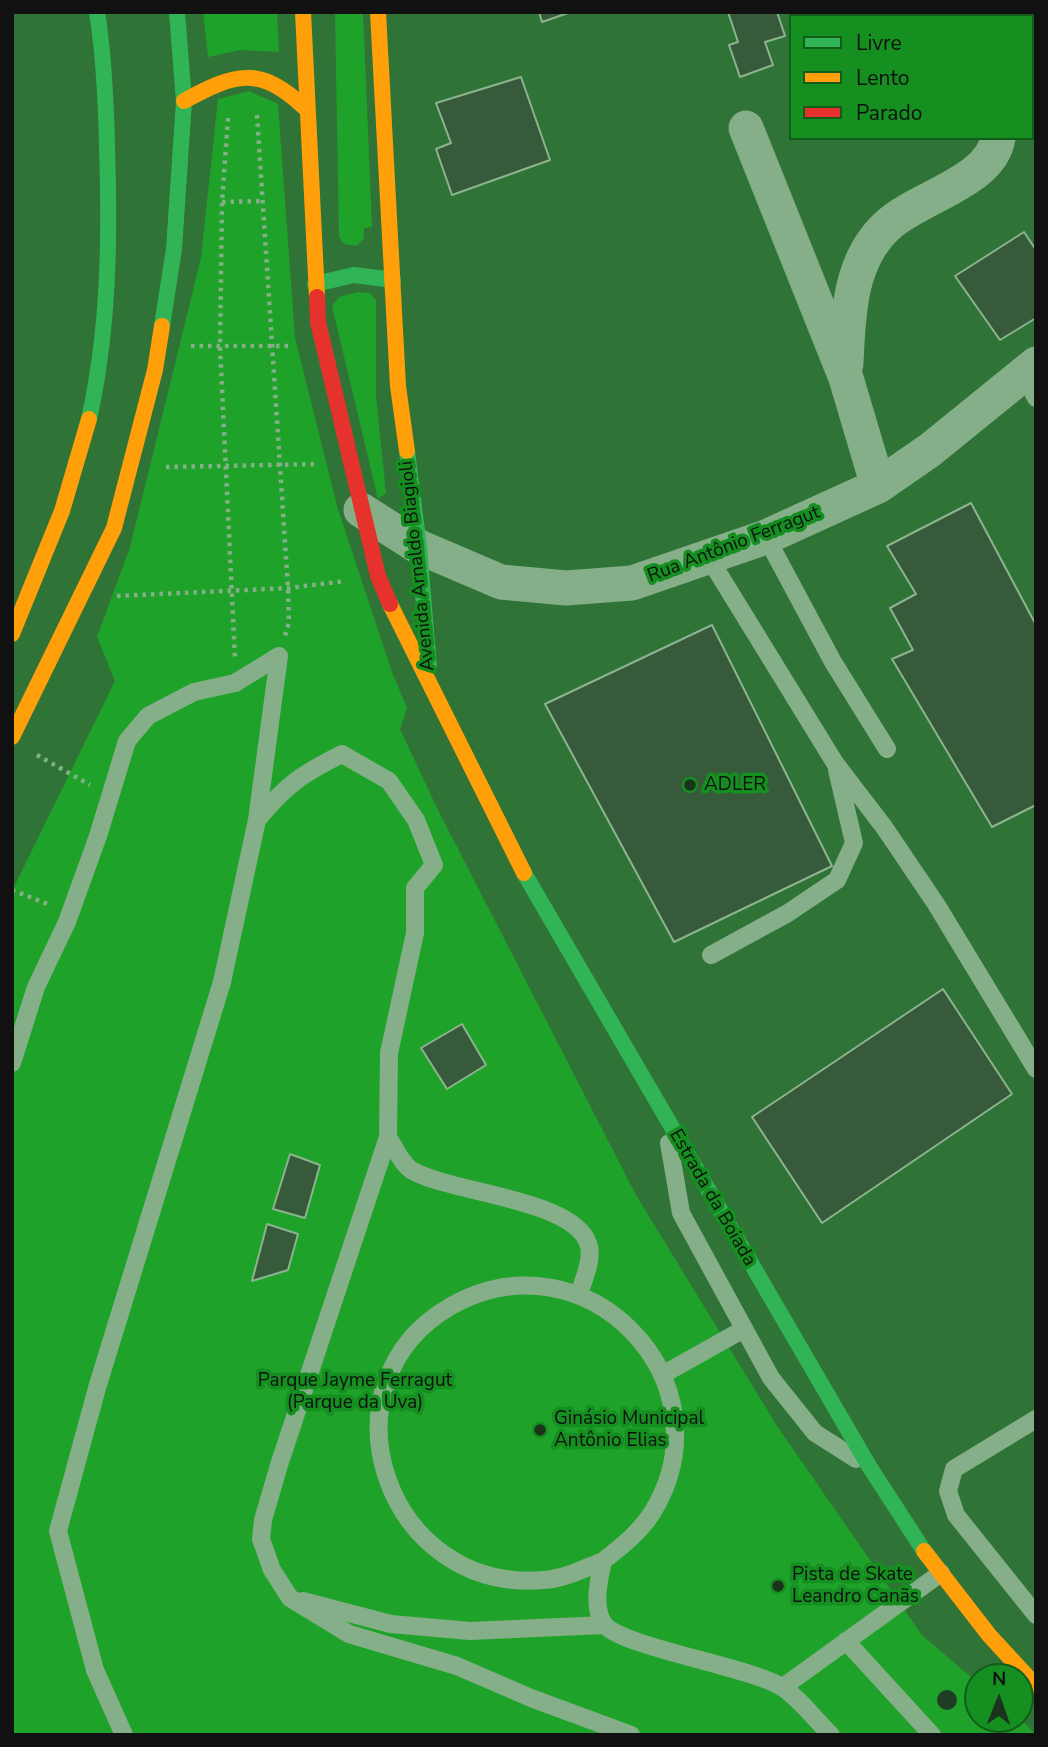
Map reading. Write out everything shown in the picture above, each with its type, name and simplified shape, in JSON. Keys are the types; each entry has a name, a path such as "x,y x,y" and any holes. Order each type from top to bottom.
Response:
{"main road":[{"path":"12,634 62,515 86,434 101,354 108,279 109,203 103,46 97,12"},
{"path":"12,737 114,528 158,346 174,249 184,101 177,12"},
{"name":"Avenida Arnaldo Biagioli","path":"303,12 305,108 315,284 322,343 379,576 402,631 430,683"},
{"name":"Avenida Arnaldo Biagioli","path":"378,12 398,386 419,547 430,683"},
{"path":"184,101 232,76 257,77 285,86 305,108"},
{"path":"315,284 331,278 370,272 393,280"},
{"name":"Estrada da Boiada","path":"430,683 510,848 869,1466 941,1573 1008,1659 1036,1686"}],"street":[{"path":"746,128 846,378 878,486"},
{"path":"846,378 849,301 864,258 888,225 983,167 996,152 998,140"},
{"name":"Rua Antônio Ferragut","path":"361,510 419,547 501,582 566,588 632,583 766,537 878,486 1032,379"}],"lane":[{"path":"766,537 833,662 887,749"},
{"path":"709,558 835,763 884,827 936,904 1036,1069"},
{"path":"12,1063 36,987 70,913 127,741 148,716 194,692 235,683 279,656"},
{"path":"124,1735 95,1670 58,1531 97,1388 222,982 257,820 279,656"},
{"path":"257,820 283,788 306,772 342,754 389,781 425,840 434,865 415,888 415,933 389,1053 388,1136 330,1306 263,1520 261,1539 272,1570 290,1598 349,1634 457,1666 531,1699 631,1735"},
{"path":"712,955 788,913 837,880 854,843 835,763"},
{"path":"666,1119 681,1213 771,1378 816,1433 869,1466"},
{"path":"388,1136 410,1170 465,1191 521,1201 552,1212 577,1229 588,1242 589,1259 579,1295"},
{"path":"514,1286 547,1287 579,1295 609,1310 634,1331 655,1358 662,1375 675,1421 674,1454 666,1486 651,1515 603,1561 575,1573 544,1580 523,1581 483,1575 454,1563 422,1537 392,1496 382,1466 378,1436 381,1405 390,1375 405,1348 426,1325 451,1307 481,1293 514,1286"},
{"path":"662,1375 744,1329"},
{"path":"1036,1419 954,1469 948,1491 956,1515 1036,1615"},
{"path":"603,1561 598,1609 604,1625 625,1639 726,1665 783,1687 831,1735"},
{"path":"783,1687 941,1573"},
{"path":"290,1598 391,1624 470,1631 604,1625"},
{"path":"846,1641 932,1735"}],"path":[{"path":"250,108 258,116 288,588 289,622 279,656"},
{"path":"232,114 227,120 222,202 220,346 235,683"},
{"path":"222,202 264,201"},
{"path":"158,346 271,348 322,343"},
{"path":"130,467 279,467 350,462"},
{"path":"81,597 288,588 379,576"},
{"path":"35,754 110,796"},
{"path":"12,890 70,913"}],"green space":[{"path":"203,12 277,12 279,52 240,50 208,57"},
{"path":"335,12 363,12 372,227 364,228 364,238 357,246 344,244 339,237"},
{"name":"Parque Jayme Ferragut (Parque da Uva)","path":"249,91 278,104 295,338 337,506 392,672 407,708 400,729 437,808 636,1195 777,1426 922,1635 964,1671 964,1733 1036,1735 12,1735 12,891 115,681 97,637 130,547 201,258 218,99"},
{"path":"358,292 370,293 376,300 376,396 386,493 378,499 332,306 339,297"}],"building":[{"path":"539,12 571,12 542,22"},
{"path":"728,12 777,12 785,36 765,42 773,65 740,77 729,45 738,42"},
{"path":"521,77 550,160 452,195 436,149 451,143 436,103"},
{"path":"1024,232 1036,250 1036,318 1000,340 955,276"},
{"path":"971,503 1036,625 1036,805 992,827 892,659 913,650 890,608 916,594 887,546"},
{"name":"ADLER","path":"712,625 832,866 674,942 545,704"},
{"path":"943,989 1012,1094 822,1223 752,1117"},
{"path":"462,1024 486,1065 447,1089 421,1048"},
{"path":"290,1154 320,1165 305,1218 273,1209"},
{"path":"267,1224 298,1234 288,1270 252,1281"}],"traffic: fast":[{"path":"89,419 101,351 108,249 105,95 97,12"},
{"path":"162,326 174,249 184,101 177,12"},
{"path":"315,284 354,275 393,280"},
{"path":"407,451 419,547 429,667"},
{"path":"524,873 869,1466 924,1551"}],"traffic: slow":[{"path":"303,12 317,297"},
{"path":"378,12 398,386 407,451"},
{"path":"184,101 218,84 247,78 274,85 305,108"},
{"path":"12,737 114,528 155,370 162,326"},
{"path":"12,634 62,511 89,419"},
{"path":"390,604 524,873"},
{"path":"924,1551 989,1635 1036,1686"}],"traffic: jam":[{"path":"317,297 318,322 378,576 390,604"}],"place":[{"name":"ADLER","path":"690,785"},
{"name":"Ginásio Municipal Antônio Elias","path":"540,1430"},
{"name":"Pista de Skate Leandro Canãs","path":"778,1586"}]}
